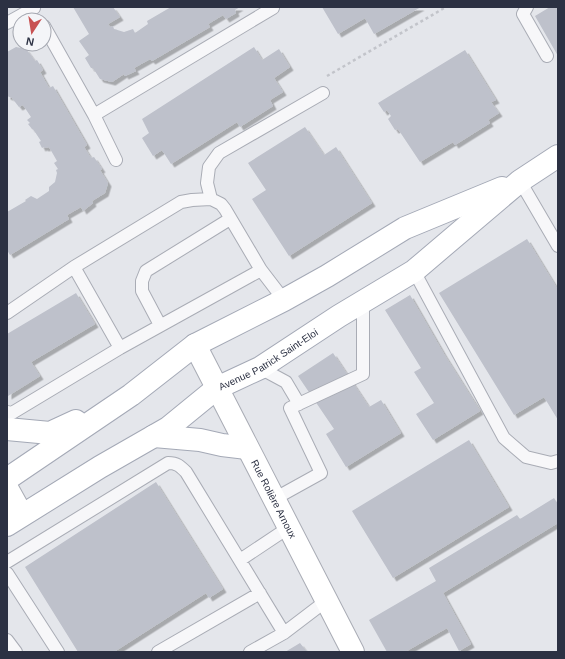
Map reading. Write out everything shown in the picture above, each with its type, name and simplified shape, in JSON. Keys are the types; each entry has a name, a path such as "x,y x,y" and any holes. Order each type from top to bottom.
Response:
{"main road":[{"name":"Avenue Patrick Saint-Eloi","path":"14,520 168,428 217,388 260,368 339,316 414,272 520,181 558,156"},
{"name":"Avenue Patrick Saint-Eloi","path":"7,479 131,395 195,345 284,300 327,276 405,228 520,181"},
{"name":"Rue Rolière Arnoux","path":"195,345 353,652"},
{"path":"7,429 50,432 131,395"},
{"path":"154,436 200,440 222,445 247,448"},
{"path":"7,488 14,520"}],"lane":[{"path":"527,7 523,14 548,56"},
{"path":"7,23 34,8"},
{"path":"94,115 273,8"},
{"path":"52,40 94,115 116,160"},
{"path":"211,199 207,183 209,167 219,153 323,93"},
{"path":"520,181 558,246"},
{"path":"7,313 74,267 181,202 211,199 220,204 261,270 284,300"},
{"path":"160,326 142,291 142,281 146,270 230,219"},
{"path":"74,267 120,348"},
{"path":"7,412 12,413 120,348 261,270"},
{"path":"414,272 504,438 526,457 551,463 558,461"},
{"path":"274,499 321,473 290,408 363,374 363,305 365,300"},
{"path":"260,368 286,382 299,404"},
{"path":"7,562 168,463 174,463 180,465 186,472 284,633"},
{"path":"240,560 288,528"},
{"path":"7,573 58,652"},
{"path":"158,652 260,593"},
{"path":"250,652 284,633 326,601"},
{"path":"7,640 16,652"}],"path":[{"path":"324,78 446,7"}],"building":[{"path":"73,7 113,7 120,17 108,24 110,27 113,26 114,29 124,32 133,29 135,33 148,24 147,21 171,7 240,7 235,10 236,13 226,19 223,15 208,24 210,27 152,61 150,59 134,68 136,71 125,76 124,74 112,82 100,79 85,58 89,55 79,41 89,34"},
{"path":"322,7 421,7 374,34 365,18 338,34"},
{"path":"550,7 558,7 558,56 535,16"},
{"path":"254,47 262,60 279,49 290,67 274,78 283,92 270,100 273,106 240,127 237,122 171,164 162,150 153,156 142,138 149,133 142,119"},
{"path":"12,49 12,52 28,52 35,61 37,60 43,70 40,72 49,88 53,86 87,145 84,147 91,158 94,157 102,169 100,170 108,183 105,193 92,201 93,203 83,211 81,207 67,215 69,219 10,255 7,250 7,212 26,201 25,200 31,196 37,199 49,191 49,187 55,182 57,173 56,170 58,169 54,163 57,161 49,147 42,148 39,142 41,141 28,124 30,123 27,120 31,117 23,105 19,107 12,98 7,96 7,52"},
{"path":"465,50 496,100 491,102 499,113 488,120 490,123 455,145 453,142 420,162 398,129 395,130 388,119 391,116 387,110 384,112 378,103"},
{"path":"305,127 324,155 336,147 372,203 289,256 252,199 266,190 248,163"},
{"path":"527,239 558,290 558,420 544,397 514,415 439,293"},
{"path":"76,293 95,324 31,362 40,376 8,396 7,334"},
{"path":"410,295 444,354 480,411 433,440 416,414 434,403 414,372 421,368 385,310"},
{"path":"333,353 369,407 381,400 401,433 346,467 326,434 334,429 298,376"},
{"path":"469,440 509,507 393,578 352,511"},
{"path":"156,482 223,589 209,598 206,593 114,652 78,652 25,567"},
{"path":"554,498 558,504 558,523 443,593 471,644 459,651 447,628 405,652 387,652 369,620 436,581 429,568 517,515 520,519"},
{"path":"300,643 307,652 285,652"}]}
